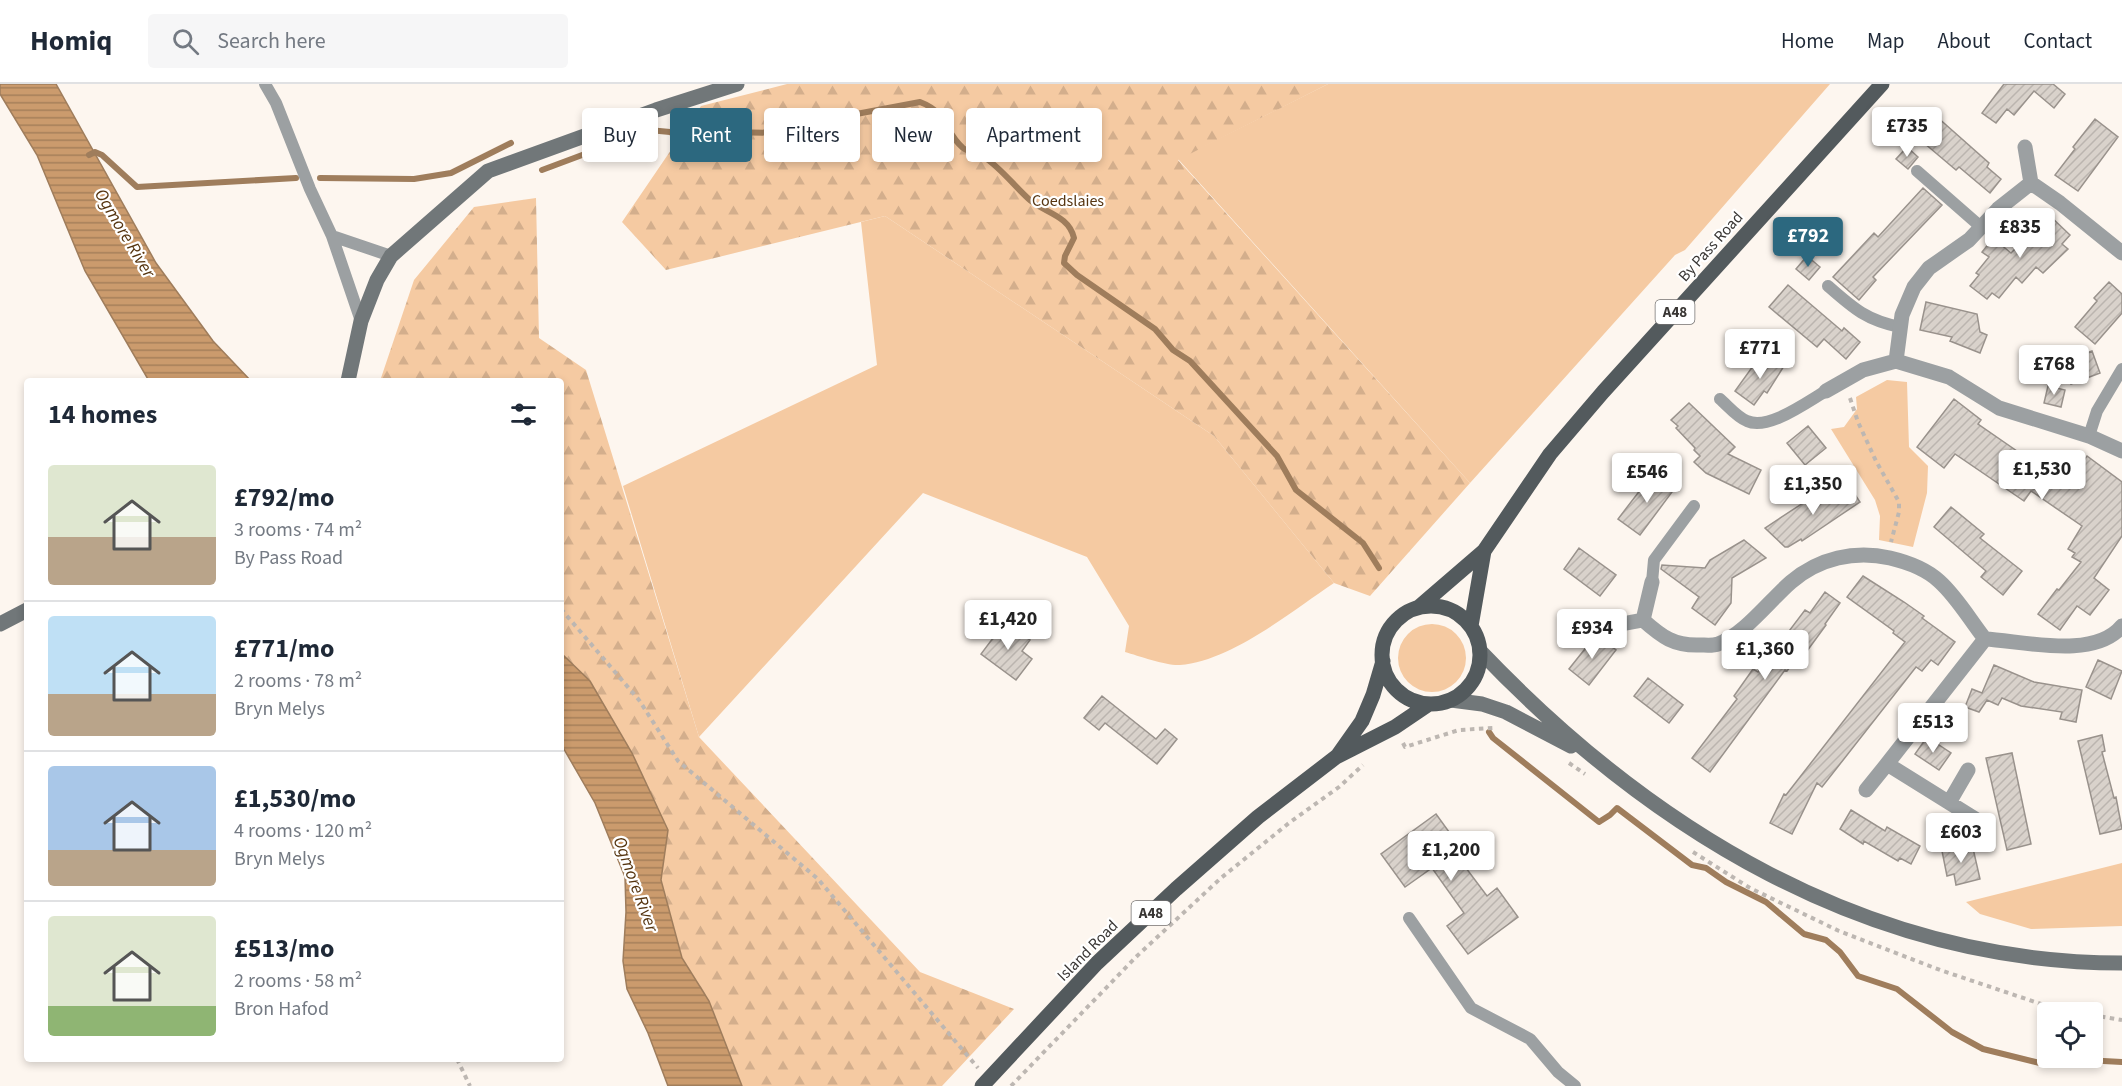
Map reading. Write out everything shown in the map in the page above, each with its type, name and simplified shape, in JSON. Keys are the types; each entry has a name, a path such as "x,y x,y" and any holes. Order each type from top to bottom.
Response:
{"main road":[{"path":"349,378 361,321 377,280 391,256 488,171 656,110 737,84"},
{"name":"By Pass Road","path":"1419,607 1484,551 1550,454 1603,392 1882,84"},
{"name":"By Pass Road","path":"1471,626 1484,551"},
{"path":"1451,700 1461,694 1476,675 1480,663 1476,636 1471,626 1449,609 1436,606 1419,607 1396,621 1383,647 1386,675 1398,691 1415,702 1429,704 1451,700 1482,704 1506,712 1595,759"},
{"path":"0,624 24,612"},
{"path":"1480,651 1528,700 1595,759 1699,835 1776,878 1849,912 1914,934 1978,950 2084,963 2122,963"},
{"name":"Island Road","path":"1336,757 1362,722 1383,661"},
{"name":"Island Road","path":"985,1082 1097,963 1258,817 1336,757 1395,727 1429,704"}],"street":[{"path":"2025,147 2031,183 2060,203 2122,253"},
{"path":"1896,362 1902,315 1914,287 1929,268 1969,240 1998,209 2031,183"},
{"path":"1826,391 1863,370 1896,362 1949,377 1999,408 2089,436 2122,451"},
{"path":"1643,620 1659,635 1683,645 1717,644 1752,620 1792,581 1812,567 1841,556 1876,555 1908,563 1938,580 1985,639 2031,644 2076,645 2097,642 2121,630"},
{"path":"1643,620 1652,582"},
{"path":"1616,625 1643,620"},
{"path":"1866,790 1985,639"},
{"path":"1887,764 1950,801 1977,820"},
{"path":"1950,801 1968,770"}],"lane":[{"path":"265,84 276,103 310,189 332,236 361,321"},
{"path":"1917,171 1981,227"},
{"path":"332,236 391,256"},
{"path":"1828,286 1857,311 1880,323 1900,327"},
{"path":"2089,436 2097,411 2122,369"},
{"path":"1720,399 1747,421 1763,423 1787,414 1826,391"},
{"path":"1652,582 1654,560 1694,506"},
{"path":"1409,918 1471,1008 1530,1039 1558,1072 1575,1086"}],"path":[{"path":"1844,381 1858,422 1899,502 1895,530 1885,557"},
{"path":"564,612 639,700 678,761 818,879 985,1082"},
{"path":"1011,1086 1137,957 1221,878 1289,823 1339,787 1370,758"},
{"path":"2103,1017 2122,1020"},
{"path":"458,1062 470,1086"}],"green space":[{"name":"Coedslaies","path":"787,84 1328,84 1178,160 1470,483 1370,596 1334,583 1214,436 885,216 666,270 622,222 670,152 670,162 752,162 752,108 700,108"},
{"path":"1328,84 1830,84 1685,250 1675,255 1470,483 1178,159"},
{"path":"536,198 539,338 586,370 699,737 920,972 1014,1009 942,1086 742,1086 709,1001 682,958 661,880 668,830 632,753 590,681 564,656 564,378 381,378 414,280 474,207"},
{"path":"885,216 1214,436 1334,583 1240,645 1200,661 1174,665 1125,652 1129,626 1087,557 923,493 699,737 623,486 877,365 861,222"},
{"path":"1887,380 1907,382 1909,447 1928,466 1927,493 1913,547 1879,540 1880,516 1875,500 1831,429 1844,427 1857,409 1856,397"},
{"path":"1432,624 1445,627 1456,634 1463,645 1466,658 1463,671 1456,682 1445,689 1432,692 1419,689 1408,682 1401,671 1398,658 1401,645 1408,634 1419,627"},
{"path":"2122,863 2122,926 2031,929 1980,914 1966,902"}],"water":[{"name":"Ogmore River","path":"0,84 56,84 156,263 213,341 248,378 147,378 85,271 37,155 0,94"},
{"name":"Ogmore River","path":"564,656 590,681 632,753 668,830 661,880 682,958 709,1001 742,1086 668,1086 648,1033 627,989 623,961 626,912 625,877 595,803 564,749"}],"building":[{"path":"2004,84 2053,84 2065,94 2054,108 2034,91 2014,115 2007,109 1996,123 1982,113"},
{"path":"1936,116 1989,163 1987,167 2001,179 1990,193 1959,167 1956,170 1918,138"},
{"path":"2095,119 2118,137 2078,191 2055,175"},
{"path":"1907,147 1918,157 1908,169 1896,159"},
{"path":"1923,188 1942,205 1873,277 1876,280 1859,300 1833,277 1874,233 1878,237"},
{"path":"2049,215 2070,235 2062,244 2068,249 2043,273 2036,267 2022,283 2016,277 1999,298 1992,293 1987,299 1970,286 1979,275 1976,273 1989,257 1982,252 1993,238 2011,253"},
{"path":"1807,256 1820,267 1809,280 1796,269"},
{"path":"2109,282 2122,294 2122,313 2095,344 2075,327 2097,301 2094,298"},
{"path":"1788,285 1842,331 1844,328 1860,342 1846,359 1824,339 1817,347 1769,307"},
{"path":"1926,302 1977,314 1980,332 1987,335 1980,353 1950,341 1952,337 1920,330"},
{"path":"2092,351 2100,373 2071,384 2062,362"},
{"path":"1766,354 1784,366 1767,393 1764,391 1754,405 1735,391 1753,366 1757,369"},
{"path":"2048,386 2065,390 2061,407 2044,403"},
{"path":"1954,399 1981,420 1978,424 2030,460 2031,458 2068,482 2087,456 2122,482 2122,536 2094,578 2109,590 2090,615 2077,606 2060,630 2038,614 2081,562 2072,557 2075,553 2068,549 2082,526 2031,491 2024,501 1955,454 1944,468 1917,447"},
{"path":"1689,403 1735,447 1728,454 1761,470 1749,494 1706,473 1694,462 1700,456 1671,420"},
{"path":"1808,426 1826,448 1805,465 1787,443"},
{"path":"1654,472 1675,488 1640,535 1618,519"},
{"path":"1846,481 1860,502 1802,541 1801,539 1785,547 1765,528 1806,501 1808,505"},
{"path":"1951,507 1984,534 1980,538 2022,571 2003,595 1981,577 1986,571 1934,527"},
{"path":"1744,540 1766,558 1732,578 1731,603 1715,625 1692,608 1699,597 1661,569 1662,565 1705,568 1710,560"},
{"path":"1579,548 1616,575 1600,596 1564,569"},
{"path":"1863,576 1924,616 1922,618 1955,642 1938,665 1931,660 1922,671 1916,667 1822,787 1817,783 1792,834 1770,823 1784,794 1786,795 1905,642 1893,633 1894,631 1847,597"},
{"path":"1825,592 1840,603 1826,625 1807,651 1804,648 1787,671 1785,670 1710,772 1692,758 1737,699 1734,696 1753,669 1758,672 1805,610 1810,613"},
{"path":"1005,622 1030,640 1022,651 1032,659 1016,680 981,654"},
{"path":"1596,635 1616,650 1589,685 1569,669"},
{"path":"2098,660 2122,671 2111,699 2086,687"},
{"path":"1994,665 2034,682 2082,690 2076,722 2060,719 2062,712 2021,706 2002,698 1998,705 1987,700 1979,712 1965,707 1972,689 1982,693"},
{"path":"1648,678 1683,705 1669,723 1634,696"},
{"path":"1102,696 1156,739 1165,729 1177,739 1157,764 1105,723 1099,730 1084,718"},
{"path":"2102,735 2105,751 2102,752 2114,798 2116,797 2122,829 2100,834 2078,741"},
{"path":"1927,737 1951,753 1939,770 1915,754"},
{"path":"2012,753 2031,844 2007,850 1986,758"},
{"path":"1851,810 1885,831 1887,827 1920,846 1911,864 1900,858 1898,861 1864,841 1863,844 1840,829"},
{"path":"1436,814 1460,847 1454,852 1487,896 1497,888 1518,917 1468,954 1447,926 1464,913 1432,868 1405,887 1381,854"},
{"path":"1972,844 1980,879 1956,885 1954,874 1947,876 1942,851"}],"waterway":[{"path":"542,170 649,130 670,132 680,137 724,132 785,133 851,115 920,102 929,106 941,117 952,136 963,148 990,161 1031,201 1067,225 1074,238 1064,263 1077,275 1155,329 1173,350 1190,361 1277,456 1296,490 1363,543 1379,568"},
{"path":"320,178 414,179 451,173 511,143"},
{"path":"89,155 95,152 102,155 137,187 296,178"},
{"path":"1489,732 1493,738 1599,822 1617,808 1692,865 1706,868 1726,882 1766,902 1804,934 1826,940 1840,952 1858,976 1897,989 1952,1032 1983,1049 2048,1065 2085,1060 2122,1062"}]}
